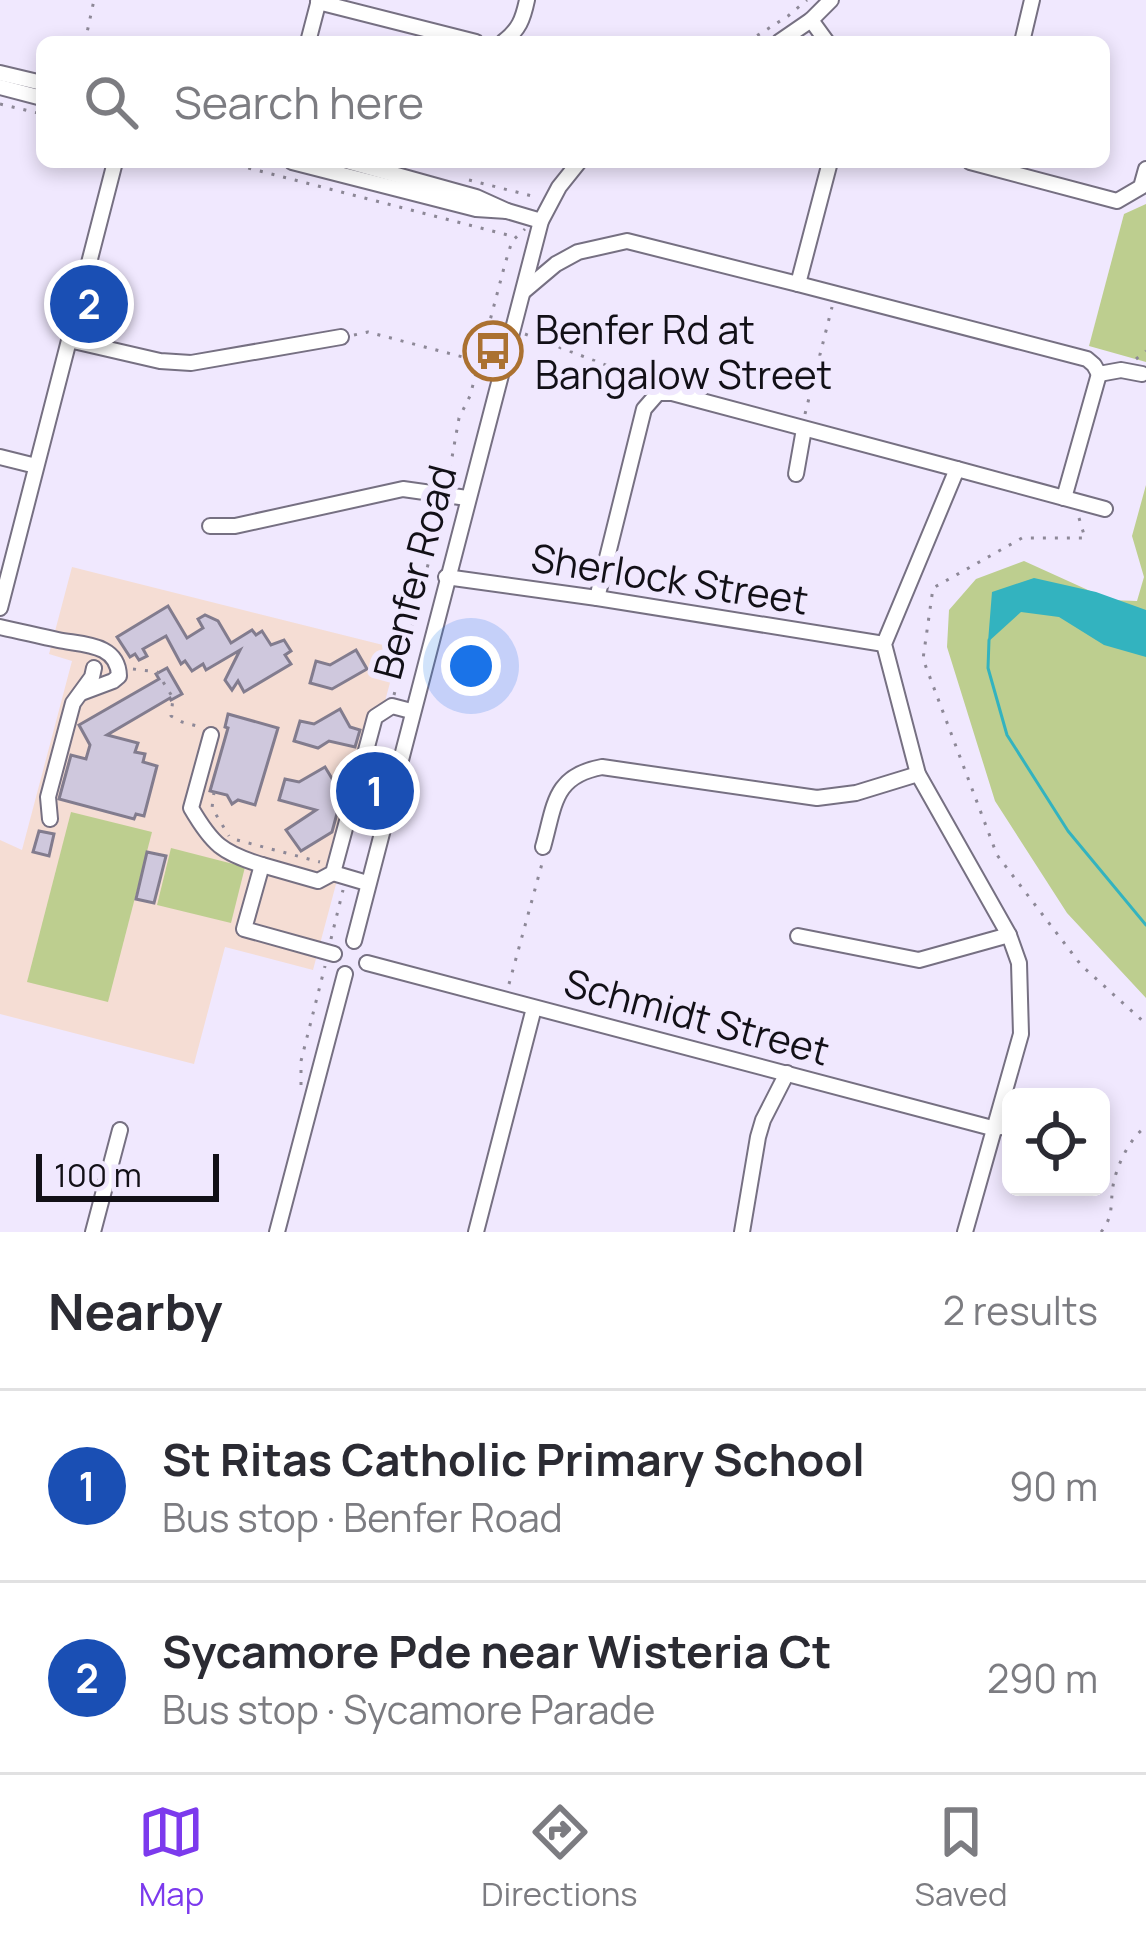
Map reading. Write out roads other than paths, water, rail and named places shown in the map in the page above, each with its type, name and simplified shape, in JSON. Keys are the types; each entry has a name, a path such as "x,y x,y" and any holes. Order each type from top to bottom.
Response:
{"street":[{"path":"510,36 522,21 527,0"},
{"path":"788,36 831,0"},
{"path":"1023,36 1032,0"},
{"path":"310,36 319,1 453,36"},
{"path":"811,20 823,36"},
{"path":"0,74 36,82"},
{"path":"0,87 36,96"},
{"path":"0,608 114,168"},
{"path":"315,168 476,209 507,211"},
{"path":"372,168 476,197 534,219"},
{"name":"Benfer Road","path":"354,941 524,291 534,219 574,168"},
{"path":"798,284 828,168"},
{"path":"1002,168 1117,201 1142,187 1146,169"},
{"path":"524,291 578,252 627,241 1087,359 1099,374"},
{"path":"69,340 160,361 190,362 341,337"},
{"path":"1099,374 1121,370 1142,374"},
{"path":"1069,499 1099,374"},
{"path":"597,598 644,409 658,393 1105,509"},
{"path":"796,474 804,429"},
{"path":"0,457 36,466"},
{"path":"957,469 884,644 918,774 1009,935 1019,963 1021,1034 965,1232"},
{"path":"210,526 235,526 403,489 467,498"},
{"name":"Sherlock Street","path":"446,578 884,644"},
{"path":"0,627 92,644 114,658 120,668 118,676 81,693"},
{"path":"66,642 86,653 106,682"},
{"path":"50,819 49,797 73,703 94,668"},
{"path":"211,735 191,808 219,847 232,856 318,881 336,870 375,717 392,706 411,711"},
{"path":"543,847 566,781 583,770 602,766 817,798 856,793 918,774"},
{"path":"262,865 244,928 331,953"},
{"path":"336,870 367,883"},
{"path":"798,936 920,960 1009,935"},
{"path":"354,941 364,947 367,963 356,974 345,974 331,953 344,942 354,941"},
{"name":"Schmidt Street","path":"367,963 1002,1127"},
{"path":"278,1232 345,974"},
{"path":"476,1232 534,1008"},
{"path":"742,1232 763,1120 787,1073"},
{"path":"93,1232 120,1130"}],"water":[{"path":"1034,578 1146,610 1146,657 1104,645 1059,617 1021,612 988,642 992,592"}],"waterway":[{"path":"989,640 988,668 1007,735 1068,831 1146,925"}],"place":[{"name":"Sycamore Pde near Wisteria Ct","path":"89,304"},
{"name":"Benfer Rd at Bangalow Street","path":"493,351"},
{"name":"St Ritas Catholic Primary School","path":"375,791"}]}
